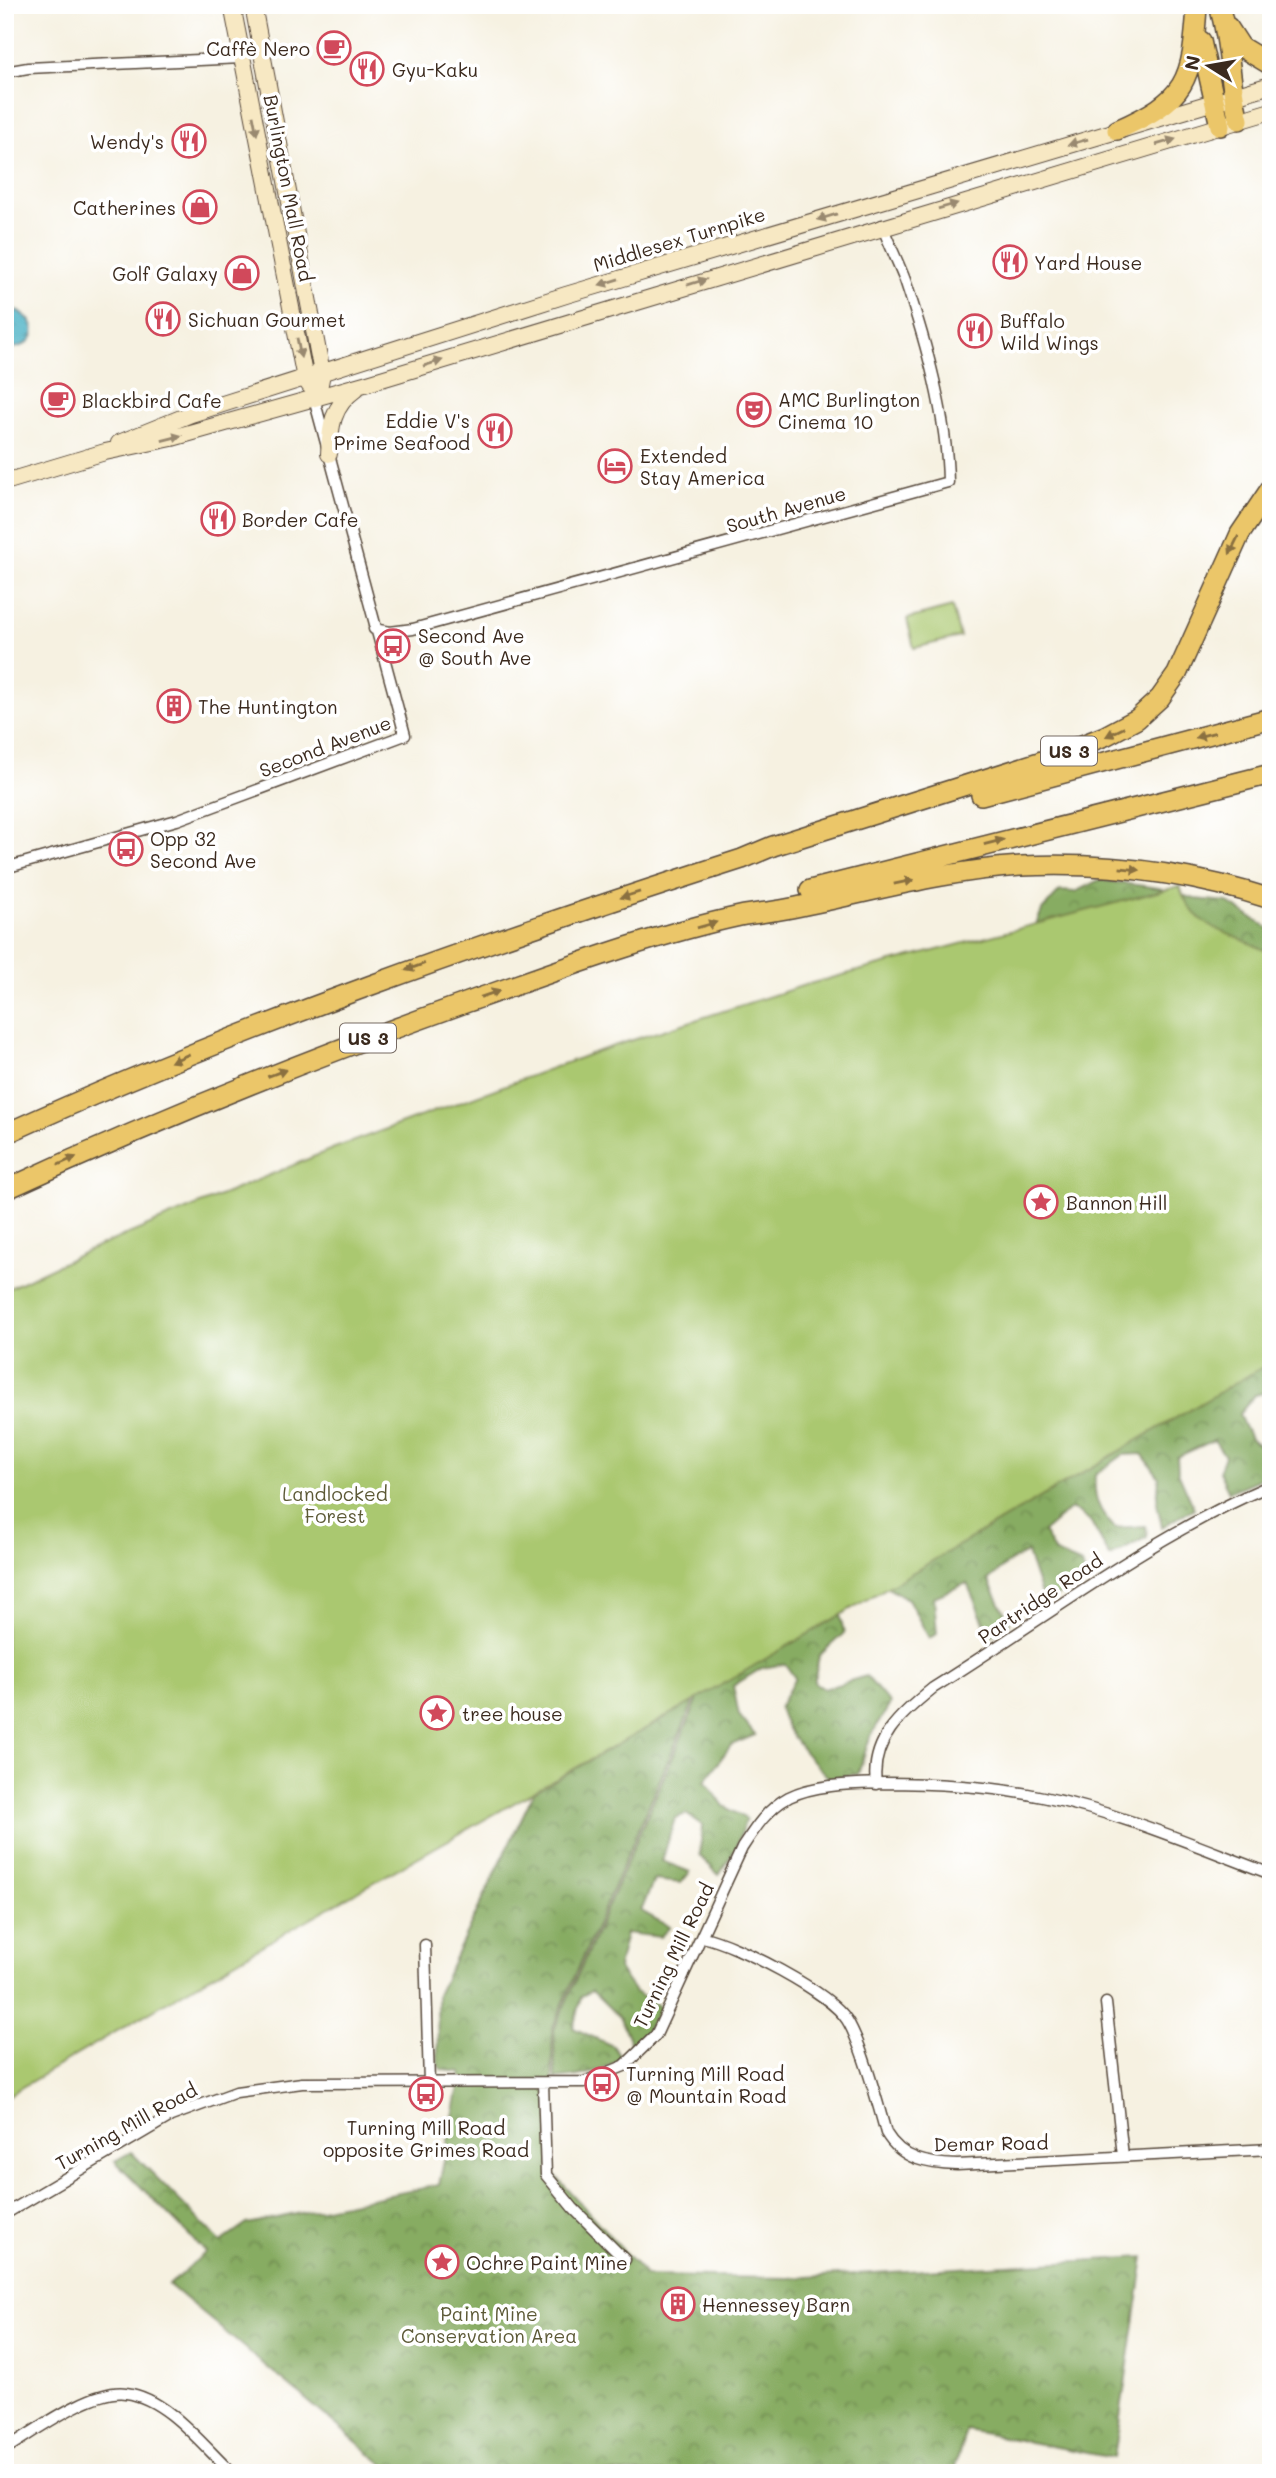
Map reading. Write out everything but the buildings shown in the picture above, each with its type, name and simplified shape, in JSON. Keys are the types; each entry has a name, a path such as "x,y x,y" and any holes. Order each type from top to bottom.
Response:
{"highway":[{"path":"1197,6 1204,62 1224,101 1229,123"},
{"path":"1117,131 1161,108 1180,88 1193,56 1197,6"},
{"path":"1220,9 1230,50 1224,101"},
{"path":"1220,9 1241,47 1271,65"},
{"name":"US 3","path":"5,1134 172,1062 352,990 501,937 742,859 773,846 1039,762 1105,736 1137,719 1160,698 1177,674 1240,534 1271,488"},
{"path":"742,859 775,853 1271,718"},
{"name":"US 3","path":"5,1190 172,1116 374,1036 567,968 741,916 783,898 879,871 1271,774"},
{"path":"741,916 786,909 940,875 1024,866 1097,866 1151,871 1271,899"}],"main road":[{"name":"Burlington Mall Road","path":"232,5 305,379"},
{"name":"Burlington Mall Road","path":"253,5 322,373"},
{"path":"242,58 261,57"},
{"name":"Middlesex Turnpike","path":"105,452 163,423 566,295 1271,85"},
{"name":"Middlesex Turnpike","path":"5,482 105,452 172,438 368,383 882,225 1271,111"},
{"path":"882,225 893,197"},
{"path":"318,396 322,373"},
{"path":"305,379 318,396"},
{"path":"329,454 332,418 337,408 354,390 368,383"}],"street":[{"path":"5,72 28,68 242,58"},
{"name":"South Avenue","path":"374,629 390,632 413,629 948,482 948,464 934,387 916,317 882,225"},
{"name":"Second Avenue","path":"5,868 177,820 405,735 374,629 316,406 318,396"},
{"name":"Partridge Road","path":"876,1783 876,1763 884,1737 908,1708 933,1688 1154,1544 1209,1513 1271,1485"},
{"name":"Turning Mill Road","path":"5,2214 138,2135 213,2098 281,2084 543,2083 584,2082 601,2077 638,2055 656,2035 742,1848 773,1807 791,1796 807,1791 876,1783 955,1784 1042,1797 1115,1817 1271,1874"},
{"name":"Demar Road","path":"703,1937 745,1951 840,2010 851,2027 886,2133 895,2146 911,2158 957,2165 1271,2149"},
{"path":"425,1945 429,2083"},
{"path":"1106,2003 1123,2157"},
{"path":"543,2083 546,2175 573,2208 625,2260"},
{"path":"5,2449 91,2400 127,2393 160,2408 232,2473"}],"green space":[{"path":"952,607 960,637 914,648 907,619"},
{"path":"1099,880 1159,888 1195,899 1227,902 1271,930 1271,1391 1255,1395 1239,1414 1246,1431 1254,1441 1271,1447 1271,1474 1229,1492 1219,1472 1225,1456 1214,1440 1177,1457 1178,1472 1194,1508 1162,1527 1157,1503 1159,1477 1142,1454 1123,1455 1095,1475 1096,1498 1101,1510 1115,1528 1146,1526 1147,1537 1110,1557 1091,1522 1071,1508 1043,1532 1055,1553 1082,1564 1086,1579 1044,1603 1027,1553 1012,1560 988,1580 1010,1623 990,1637 967,1583 934,1597 937,1634 929,1638 908,1599 884,1586 839,1610 844,1633 819,1656 814,1682 824,1689 866,1676 890,1704 870,1737 858,1774 829,1778 793,1737 779,1708 795,1678 785,1664 762,1668 733,1686 739,1715 755,1735 731,1745 705,1781 724,1806 746,1819 737,1846 719,1875 700,1856 702,1825 686,1814 675,1818 662,1861 690,1872 681,1883 654,1880 641,1911 670,1927 660,1937 626,1933 618,1968 635,1992 661,2007 640,2041 632,2047 620,2018 592,1991 581,1996 573,2028 613,2046 622,2058 590,2073 555,2079 554,2030 696,1703 892,1271 1042,910 1060,891 1075,892"},
{"name":"Landlocked Forest","path":"1180,886 1194,913 1205,922 1271,954 1271,1362 694,1701 265,1944 5,2097 5,1290 83,1253 332,1149 601,1050 805,985"},
{"name":"Paint Mine Conservation Area","path":"694,1701 552,2029 553,2173 646,2276 789,2278 1144,2257 1114,2458 966,2430 953,2473 394,2473 169,2285 206,2252 115,2161 131,2152 221,2242 247,2224 439,2185 462,2072 442,2070 438,2065 437,1995 534,1792"}],"water":[{"path":"5,307 26,316 31,323 34,330 27,343 5,349"}],"place":[{"name":"Caffè Nero","path":"334,48"},
{"name":"Gyu-Kaku","path":"367,69"},
{"name":"Wendy's","path":"189,141"},
{"name":"Catherines","path":"200,207"},
{"name":"Yard House","path":"1010,262"},
{"name":"Golf Galaxy","path":"242,273"},
{"name":"Sichuan Gourmet","path":"163,319"},
{"name":"Buffalo Wild Wings","path":"975,331"},
{"name":"Blackbird Cafe","path":"58,400"},
{"name":"AMC Burlington Cinema 10","path":"754,410"},
{"name":"Eddie V's Prime Seafood","path":"495,431"},
{"name":"Extended Stay America","path":"615,466"},
{"name":"Border Cafe","path":"218,519"},
{"name":"Second Ave @ South Ave","path":"393,646"},
{"name":"The Huntington","path":"174,706"},
{"name":"Opp 32 Second Ave","path":"126,849"},
{"name":"Bannon Hill","path":"1041,1202"},
{"name":"tree house","path":"437,1713"},
{"name":"Turning Mill Road @ Mountain Road","path":"602,2084"},
{"name":"Turning Mill Road opposite Grimes Road","path":"426,2094"},
{"name":"Ochre Paint Mine","path":"442,2262"},
{"name":"Hennessey Barn","path":"678,2304"}]}
